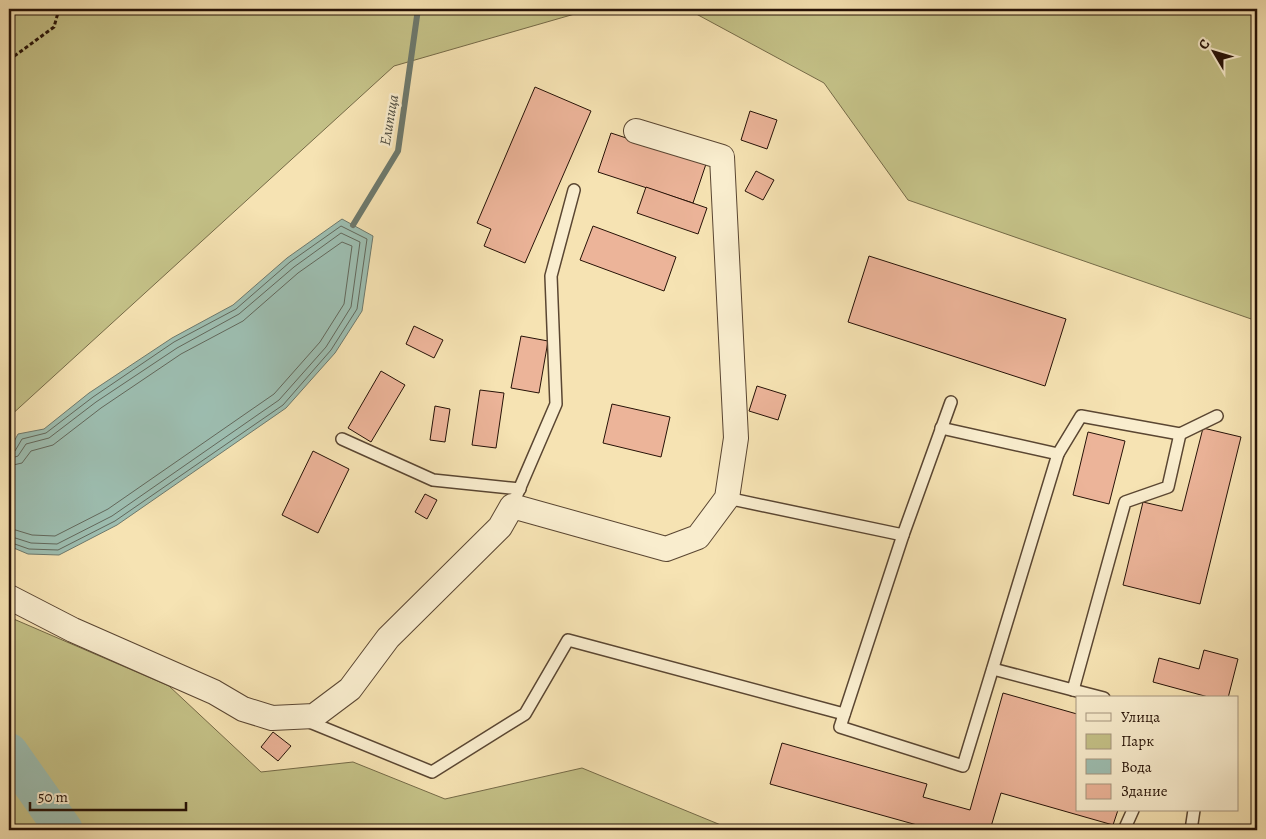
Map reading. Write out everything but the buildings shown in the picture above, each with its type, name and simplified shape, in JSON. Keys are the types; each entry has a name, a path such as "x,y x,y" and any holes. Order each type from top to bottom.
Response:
{"street":[{"path":"9,597 73,630 214,692 243,709 272,718 314,716 350,690 388,638 500,527 516,498 666,549 698,537 727,498 736,438 722,157 636,131"}],"lane":[{"path":"342,439 433,480 516,498 556,404 551,276 574,190"},
{"path":"951,402 903,535 840,727 963,766 1058,454 1081,416 1180,434 1217,416"},
{"path":"941,428 1058,454"},
{"path":"1073,690 1125,502 1168,487 1180,434"},
{"path":"727,498 903,535"},
{"path":"297,717 432,772 525,714 568,640 844,714"},
{"path":"993,669 1096,696"},
{"path":"1124,830 1132,812"},
{"path":"1191,830 1194,812"}],"path":[{"path":"9,60 54,27 59,9"}],"green space":[{"path":"9,9 592,9 394,66 9,417"},
{"path":"687,9 1257,9 1257,321 908,200 824,83"},
{"path":"9,617 169,686 261,772 353,762 445,799 582,768 733,830 9,830"}],"water":[{"path":"342,219 373,236 362,311 335,353 286,408 117,525 59,555 28,554 9,546 9,451 18,434 44,429 89,393 172,338 233,305 287,258"}],"waterway":[{"name":"Елипица","path":"353,225 398,151 418,9"},
{"path":"9,752 64,830"}]}
